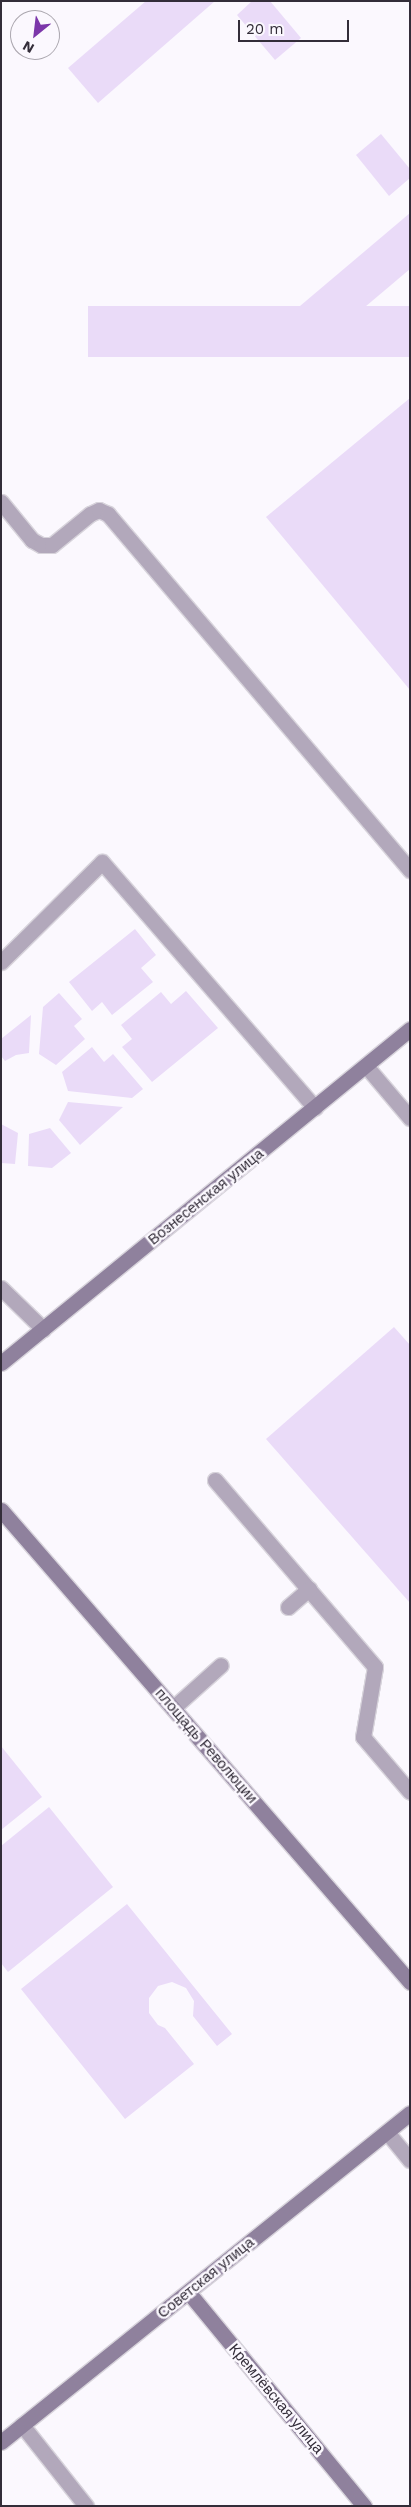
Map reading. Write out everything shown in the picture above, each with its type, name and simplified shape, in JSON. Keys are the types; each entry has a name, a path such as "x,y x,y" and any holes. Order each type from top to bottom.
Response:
{"street":[{"path":"1,502 32,540 41,545 52,545 90,514 99,510 108,514 410,870"},
{"path":"1,962 102,862 315,1108"},
{"name":"Вознесенская улица","path":"1,1364 410,1029"},
{"path":"366,1066 410,1118"},
{"path":"1,1288 43,1329"},
{"path":"215,1480 375,1667 363,1737 410,1792"},
{"name":"площадь Революции","path":"1,1510 410,1982"},
{"path":"288,1607 309,1589"},
{"path":"173,1708 221,1665"},
{"name":"Советская улица","path":"1,2442 410,2114"},
{"path":"387,2132 410,2160"},
{"name":"Кремлёвская улица","path":"189,2293 364,2506"},
{"path":"22,2425 86,2506"}],"shaded area":[{"path":"146,1 215,1 98,103 68,68"},
{"path":"252,1 270,1 301,38 275,60 237,15"},
{"path":"381,134 410,169 410,178 389,196 356,155"},
{"path":"410,213 410,269 314,350 287,317"},
{"path":"88,306 410,306 410,357 88,357"},
{"path":"410,398 410,690 266,517"},
{"path":"135,929 156,955 141,968 153,982 112,1015 102,1002 92,1011 69,982"},
{"path":"186,991 218,1028 152,1082 122,1047 132,1039 121,1025 161,992 171,1004"},
{"path":"59,993 82,1019 74,1026 85,1039 56,1065 39,1054 43,1007"},
{"path":"31,1015 29,1053 16,1055 5,1061 1,1056 1,1039"},
{"path":"92,1047 104,1062 113,1054 143,1089 132,1098 68,1091 62,1072"},
{"path":"68,1102 123,1107 80,1145 59,1120"},
{"path":"1,1124 18,1133 15,1164 1,1163"},
{"path":"50,1128 71,1153 52,1168 28,1166 29,1134"},
{"path":"394,1327 410,1345 410,1603 266,1439"},
{"path":"1,1746 42,1797 1,1830"},
{"path":"49,1807 113,1887 8,1972 1,1963 1,1846"},
{"path":"127,1904 232,2034 217,2046 193,2016 194,2001 186,1988 172,1982 158,1986 149,1998 149,2013 158,2025 165,2028 194,2064 125,2119 21,1989"}]}
